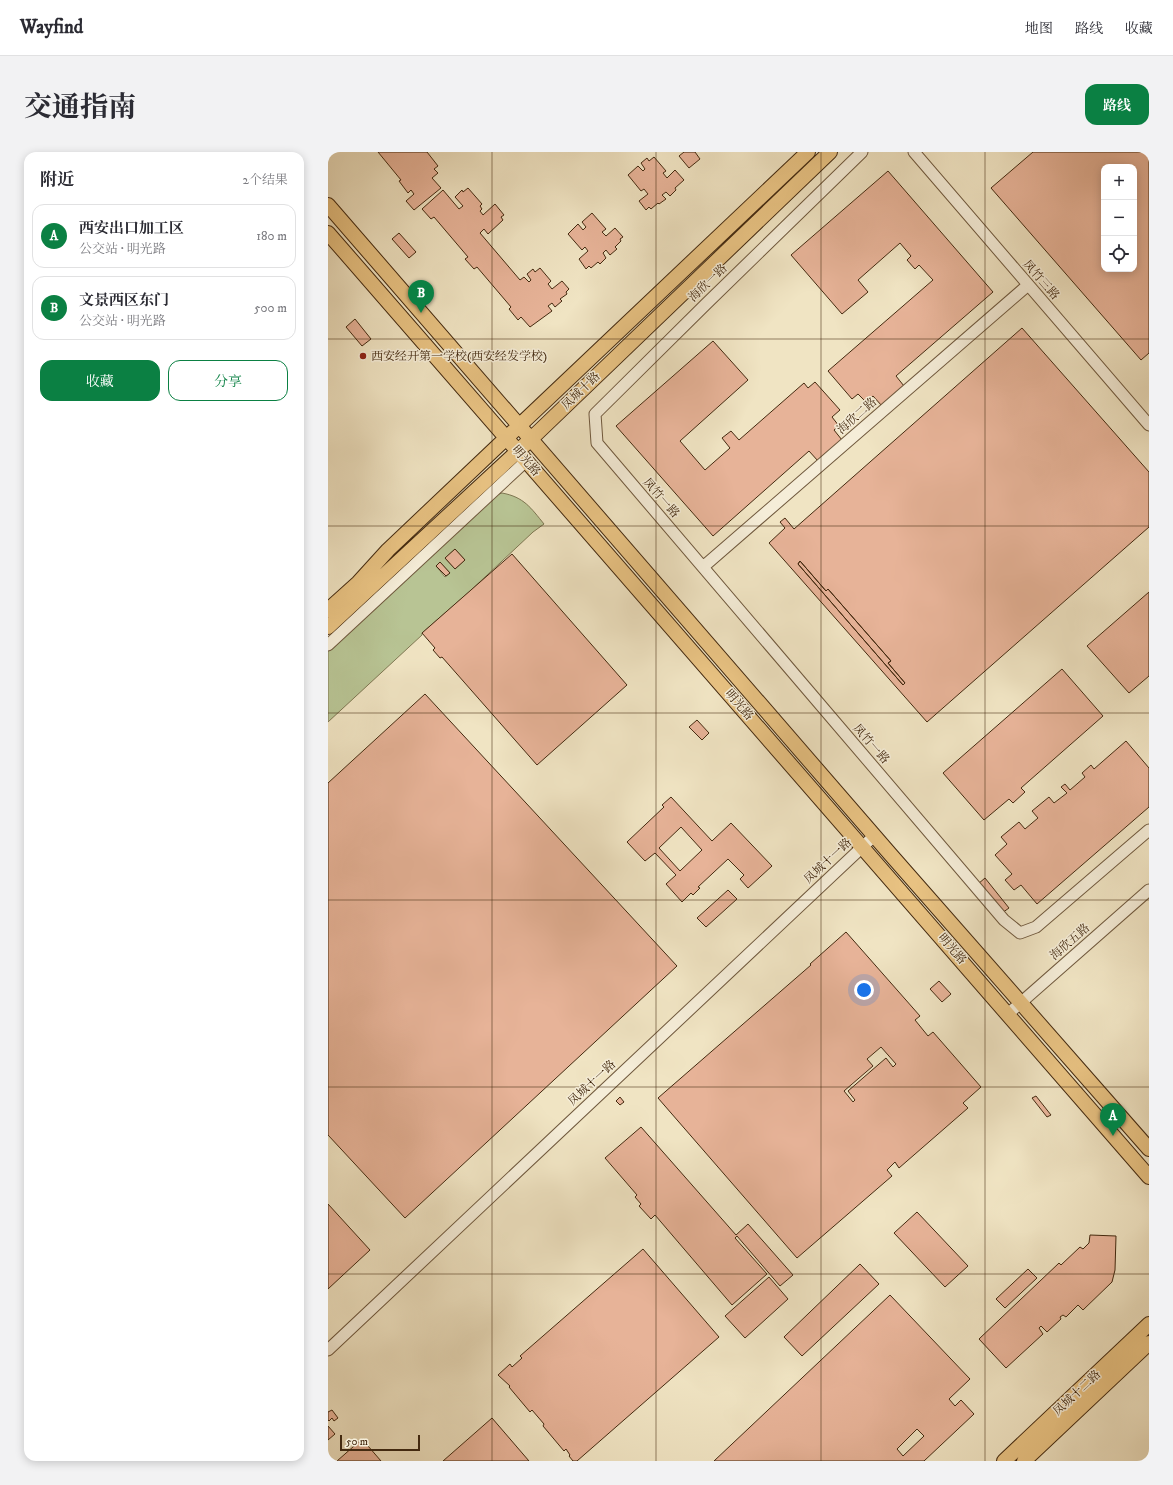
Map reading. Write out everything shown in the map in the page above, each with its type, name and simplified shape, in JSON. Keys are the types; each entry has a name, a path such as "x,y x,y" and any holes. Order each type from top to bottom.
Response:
{"main road":[{"name":"凤城十路","path":"328,610 358,583 388,550 518,425 808,152"},
{"name":"凤城十路","path":"328,627 522,456 531,439 830,152"},
{"name":"明光路","path":"328,205 874,836 1149,1148"},
{"name":"明光路","path":"328,233 1149,1177"},
{"name":"凤城十二路","path":"1004,1461 1149,1324"},
{"name":"凤城十二路","path":"1024,1461 1149,1343"}],"street":[{"name":"海欣一路","path":"597,443 595,414 862,152"},
{"name":"凤竹三路","path":"914,152 1149,425"},
{"name":"海欣二路","path":"703,567 1028,285"},
{"name":"凤竹一路","path":"597,443 1004,920 1020,933 1036,927 1149,830"},
{"path":"328,646 522,456"},
{"name":"凤城十一路","path":"328,1350 874,836"},
{"name":"海欣五路","path":"1008,1014 1149,890"}],"green space":[{"path":"502,493 522,500 531,508 544,524 533,532 469,592 422,633 422,635 328,722 328,649 496,495","holes":["455,549 465,560 455,569 445,558","440,562 450,573 445,577 436,566"]}],"building":[{"path":"378,152 427,152 438,166 434,169 438,173 432,178 441,188 414,210 406,201 414,194 411,190 408,193 399,181 401,180"},
{"path":"684,152 695,152 700,159 689,168 679,156"},
{"path":"1033,152 1149,152 1149,353 1141,360 991,188"},
{"path":"654,157 666,171 663,173 667,178 675,170 684,180 675,188 676,190 670,196 666,192 662,195 666,199 651,209 649,207 646,210 639,201 648,194 644,189 641,191 628,175 638,166 643,171 645,169 641,163 647,158 649,161"},
{"path":"888,171 993,292 896,376 904,386 882,406 873,396 866,402 858,394 852,399 828,371 933,280 919,265 915,269 907,260 911,256 900,243 858,280 868,292 842,314 791,255"},
{"path":"468,188 482,204 480,206 482,209 480,211 483,215 495,204 504,215 501,217 503,220 488,234 484,229 480,233 520,280 524,277 529,282 531,280 527,274 533,269 535,272 540,268 551,281 548,284 552,289 562,281 569,289 566,292 567,294 560,299 562,301 555,307 552,303 548,306 552,311 530,327 521,317 518,320 509,309 511,307 477,267 474,269 465,259 468,257 434,217 431,219 422,209 443,190 459,209 463,206 455,197 462,190 463,192"},
{"path":"592,213 606,229 602,232 606,236 615,228 623,237 615,247 617,249 610,255 606,250 603,253 606,258 600,264 598,262 591,268 589,266 586,269 579,259 588,251 585,247 582,250 568,234 578,224 583,230 586,227 582,222"},
{"path":"399,233 416,252 409,258 392,239"},
{"path":"355,319 371,339 362,346 346,327"},
{"path":"1022,328 1149,472 1149,527 927,722 769,543 785,528 780,522 785,518 794,529","holes":["800,561 826,591 828,589 891,661 888,663 905,683 903,685 798,564"]},
{"path":"713,341 748,380 680,441 705,470 730,448 722,438 731,431 739,440 804,383 808,388 815,382 840,410 832,417 839,426 834,430 842,440 818,461 809,451 713,536 616,426"},
{"path":"455,549 465,560 455,569 445,558"},
{"path":"512,554 627,685 537,765 442,657 440,658 433,650 435,648 422,633"},
{"path":"800,561 826,591 828,589 891,661 888,663 905,683 903,685 798,564"},
{"path":"440,562 450,573 446,576 436,566"},
{"path":"1149,592 1149,676 1129,693 1087,646"},
{"path":"1062,669 1103,716 1021,788 1025,792 1013,803 1009,799 984,820 943,773"},
{"path":"425,694 677,966 405,1218 328,1135 328,783"},
{"path":"697,720 709,733 702,740 689,727"},
{"path":"1126,741 1149,768 1149,807 1037,904 1021,885 1014,890 1005,880 1012,874 995,855 1007,844 1001,837 1019,822 1025,829 1038,818 1032,811 1049,797 1054,803 1067,793 1061,787 1065,784 1070,790 1085,777 1082,773 1091,765 1094,769"},
{"path":"671,797 712,841 731,823 772,866 748,888 740,879 744,875 728,859 698,887 700,888 693,895 691,893 682,902 666,884 676,875 655,853 645,861 627,842 664,807 662,805","holes":["681,827 702,850 680,871 659,848"]},
{"path":"985,878 1009,908 1002,913 978,884"},
{"path":"728,890 737,899 706,927 697,918"},
{"path":"846,932 920,1016 915,1020 928,1036 933,1032 981,1087 963,1103 968,1108 899,1168 895,1162 887,1170 892,1176 797,1258 658,1098 811,965 810,964","holes":["881,1047 896,1064 893,1067 886,1058 848,1091 855,1100 853,1102 844,1091 873,1066 867,1059"]},
{"path":"939,981 951,994 942,1002 930,989"},
{"path":"1036,1096 1051,1115 1047,1117 1032,1098"},
{"path":"620,1097 624,1102 620,1105 616,1101"},
{"path":"641,1127 736,1235 748,1224 793,1275 780,1286 737,1236 735,1238 767,1274 732,1305 655,1215 651,1219 639,1206 641,1204 635,1197 637,1195 605,1158"},
{"path":"328,1204 370,1250 328,1289"},
{"path":"917,1212 968,1266 945,1287 894,1233"},
{"path":"1090,1235 1116,1236 1115,1270 1112,1282 1083,1310 1078,1305 1066,1317 1063,1315 1060,1317 1061,1319 1047,1332 1041,1326 1039,1328 1043,1334 1006,1368 979,1339 1059,1263 1061,1265 1080,1247 1083,1249 1089,1243"},
{"path":"643,1249 719,1337 577,1461 573,1461 566,1449 564,1451 532,1410 530,1412 509,1387 510,1386 498,1375 510,1364 512,1367 522,1358 520,1356"},
{"path":"860,1264 879,1284 802,1356 784,1337"},
{"path":"1028,1269 1037,1278 1005,1308 996,1299"},
{"path":"769,1277 788,1299 745,1338 725,1316"},
{"path":"890,1295 970,1379 949,1399 955,1406 961,1400 974,1414 924,1461 714,1461","holes":["917,1429 924,1436 903,1456 897,1449"]},
{"path":"332,1410 338,1418 334,1421 332,1418 329,1421 328,1412"},
{"path":"492,1418 529,1461 443,1461"},
{"path":"328,1426 335,1434 328,1440"},
{"path":"362,1439 381,1461 337,1461"}],"place":[{"name":"文景西区东门","path":"421,313"},
{"name":"西安经开第一学校(西安经发学校)","path":"363,356"},
{"name":"西安出口加工区","path":"1113,1136"}]}
